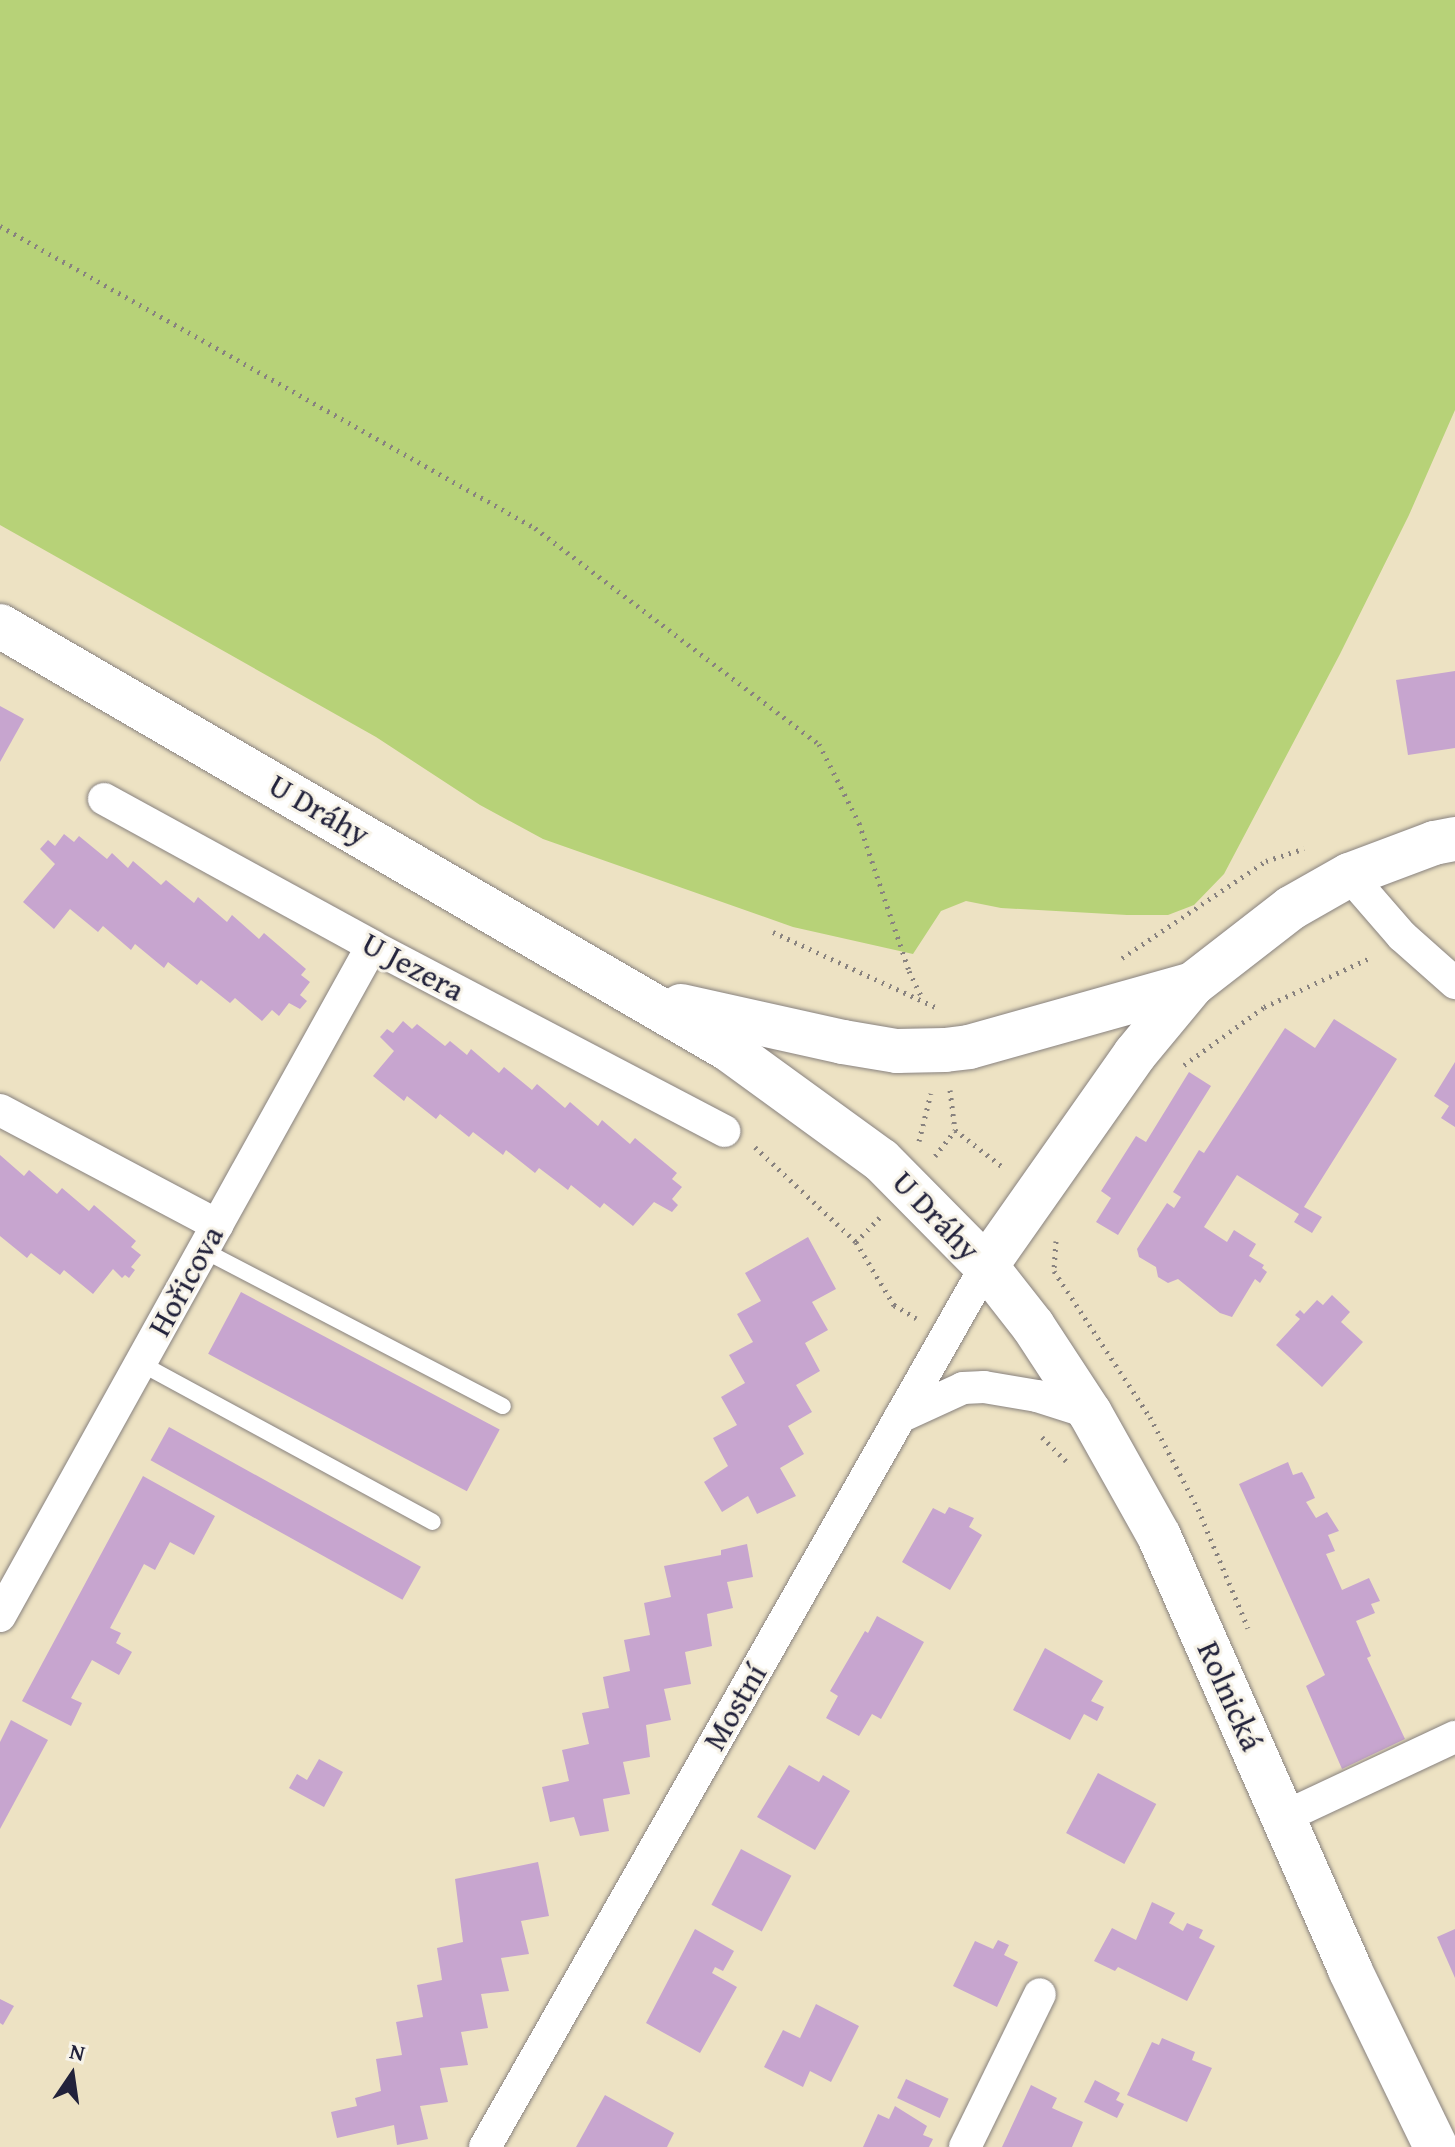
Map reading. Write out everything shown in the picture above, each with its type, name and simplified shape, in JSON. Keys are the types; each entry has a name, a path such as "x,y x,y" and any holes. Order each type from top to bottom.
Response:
{"street":[{"name":"U Dráhy","path":"0,626 728,1049 804,1100 910,1187 986,1266 1135,1054 1193,984 1291,908 1349,875 1434,843 1455,839"},
{"name":"U Jezera","path":"104,799 372,946 724,1131"},
{"path":"1349,875 1402,936 1454,981"},
{"name":"Hořicova","path":"0,1616 372,946"},
{"name":"U Dráhy","path":"638,995 843,1042 897,1051 943,1034 969,1047 1193,984"},
{"path":"0,1110 210,1237"},
{"name":"Mostní","path":"485,2147 986,1266"},
{"name":"Rolnická","path":"986,1266 1033,1326 1090,1413 1159,1536 1350,1970 1436,2147"},
{"path":"900,1417 963,1388 984,1387 1037,1396 1090,1413"},
{"path":"1284,1817 1455,1737"},
{"path":"965,2147 1040,1994"}],"lane":[{"path":"210,1237 503,1406"},
{"path":"140,1363 433,1522"}],"path":[{"path":"0,226 535,528 819,744 859,823 909,971 922,998"},
{"path":"1116,962 1266,861 1308,847"},
{"path":"773,932 934,1005 943,1034 910,1187"},
{"path":"1182,1066 1264,1007 1363,963 1402,936"},
{"path":"724,1131 739,1132 856,1242 894,1305 946,1335"},
{"path":"1063,1229 1056,1241 1054,1271 1150,1417 1198,1509 1247,1619 1249,1634"},
{"path":"1029,1430 1040,1436 1072,1469"}],"green space":[{"path":"0,0 1455,0 1455,410 1409,515 1340,654 1224,874 1194,905 1168,915 1127,915 1001,908 966,901 941,911 913,954 793,927 543,839 480,805 376,737 0,525"}],"building":[{"path":"1455,671 1455,748 1408,755 1396,680"},
{"path":"0,706 24,719 0,762"},
{"path":"64,834 74,842 79,836 107,859 112,853 128,868 133,861 161,885 166,880 194,903 198,897 227,922 232,915 259,939 264,933 306,969 301,975 310,982 300,995 307,1001 300,1009 289,1003 279,1016 272,1010 262,1021 235,998 230,1003 201,980 197,985 168,962 164,968 135,944 131,950 103,926 98,932 70,909 54,929 23,902 55,864 40,849 48,840 55,846"},
{"path":"1334,1019 1397,1059 1304,1207 1322,1217 1312,1233 1294,1222 1299,1214 1237,1175 1204,1227 1227,1242 1234,1230 1256,1244 1249,1256 1264,1265 1262,1268 1267,1272 1260,1283 1255,1279 1232,1317 1220,1313 1178,1279 1168,1283 1158,1277 1156,1267 1139,1257 1137,1249 1167,1203 1174,1208 1181,1197 1173,1192 1199,1150 1204,1153 1285,1028 1315,1048"},
{"path":"403,1021 412,1029 417,1024 445,1046 450,1041 467,1055 471,1049 499,1073 504,1067 532,1090 537,1084 565,1108 570,1102 598,1126 602,1120 630,1144 635,1138 677,1173 672,1179 682,1187 672,1199 678,1205 672,1212 654,1202 633,1226 604,1203 600,1208 571,1185 568,1190 539,1168 535,1173 506,1150 503,1155 473,1132 469,1137 440,1114 436,1119 407,1096 404,1101 373,1076 394,1051 380,1037 387,1029 393,1033"},
{"path":"1455,1062 1455,1127 1441,1118 1449,1106 1434,1096"},
{"path":"1189,1072 1211,1086 1118,1235 1096,1222 1111,1198 1101,1191 1136,1136 1146,1142"},
{"path":"0,1155 24,1176 29,1170 57,1194 62,1188 89,1211 94,1205 136,1241 131,1247 141,1255 131,1267 135,1270 129,1278 125,1275 122,1278 113,1269 93,1294 64,1270 60,1275 31,1253 27,1258 0,1236"},
{"path":"808,1237 836,1289 812,1302 828,1330 805,1343 820,1371 796,1385 812,1412 788,1426 804,1454 780,1468 796,1496 757,1514 748,1496 722,1512 704,1482 728,1466 713,1438 737,1425 721,1397 745,1383 729,1355 753,1342 737,1314 761,1301 745,1273"},
{"path":"241,1292 500,1430 467,1491 208,1354"},
{"path":"1332,1295 1350,1312 1341,1322 1363,1342 1322,1387 1276,1345 1300,1319 1295,1315 1300,1310 1304,1314 1317,1300 1323,1305"},
{"path":"169,1427 421,1567 402,1600 151,1460"},
{"path":"1288,1462 1293,1475 1302,1472 1308,1483 1315,1498 1306,1502 1316,1518 1327,1512 1339,1531 1328,1535 1335,1551 1326,1554 1342,1590 1369,1578 1380,1601 1371,1604 1375,1613 1356,1621 1371,1656 1367,1658 1405,1739 1342,1769 1306,1686 1325,1675 1239,1484"},
{"path":"143,1476 215,1516 194,1555 170,1542 155,1570 144,1564 110,1628 121,1633 116,1643 132,1652 119,1675 92,1660 71,1698 82,1703 71,1726 22,1701"},
{"path":"949,1507 974,1518 969,1527 982,1535 950,1590 902,1562 933,1508 945,1514"},
{"path":"747,1544 753,1577 727,1582 733,1608 707,1614 712,1646 685,1652 691,1684 664,1689 671,1720 646,1725 650,1757 623,1762 630,1794 603,1799 609,1831 580,1836 574,1817 550,1822 542,1787 569,1781 562,1750 589,1744 582,1713 609,1708 603,1677 630,1671 624,1640 650,1635 644,1603 671,1597 664,1566 721,1555 721,1550"},
{"path":"877,1616 924,1642 881,1719 872,1714 859,1736 826,1718 838,1696 830,1691"},
{"path":"1045,1648 1103,1681 1091,1701 1104,1707 1097,1721 1084,1714 1070,1740 1013,1710"},
{"path":"11,1720 48,1740 0,1829 0,1742"},
{"path":"319,1759 343,1772 324,1807 289,1788 297,1774 307,1780"},
{"path":"789,1765 819,1782 823,1775 850,1791 815,1850 757,1817"},
{"path":"1098,1773 1156,1804 1124,1864 1066,1833"},
{"path":"741,1849 791,1876 762,1931 711,1905"},
{"path":"538,1862 549,1916 521,1921 529,1954 501,1958 509,1991 481,1994 488,2028 461,2032 468,2065 440,2068 448,2102 420,2106 428,2139 397,2145 394,2125 337,2138 331,2112 357,2106 355,2098 381,2091 376,2059 402,2055 396,2022 423,2017 417,1985 442,1980 437,1948 463,1942 455,1879"},
{"path":"1152,1902 1175,1913 1169,1923 1183,1931 1187,1923 1203,1930 1199,1938 1215,1946 1187,2001 1118,1967 1115,1971 1094,1961 1112,1928 1136,1940"},
{"path":"695,1929 734,1951 723,1971 715,1967 712,1973 737,1987 700,2053 646,2023"},
{"path":"1455,1929 1455,1978 1437,1937"},
{"path":"998,1940 1009,1945 1004,1955 1018,1962 997,2007 953,1986 975,1941 993,1949"},
{"path":"0,1999 14,2006 3,2025 0,2023"},
{"path":"816,2004 859,2026 831,2082 810,2071 803,2087 764,2067 783,2030 800,2038"},
{"path":"1162,2038 1195,2052 1192,2060 1212,2068 1187,2122 1127,2095 1152,2042 1159,2045"},
{"path":"906,2079 949,2099 940,2118 897,2098"},
{"path":"1095,2080 1120,2093 1116,2100 1124,2104 1117,2118 1084,2102"},
{"path":"1031,2085 1057,2098 1052,2108 1083,2122 1072,2147 1002,2147"},
{"path":"605,2095 674,2133 667,2147 576,2147"},
{"path":"895,2106 927,2126 923,2135 933,2139 929,2147 863,2147 878,2114 889,2119"}]}
